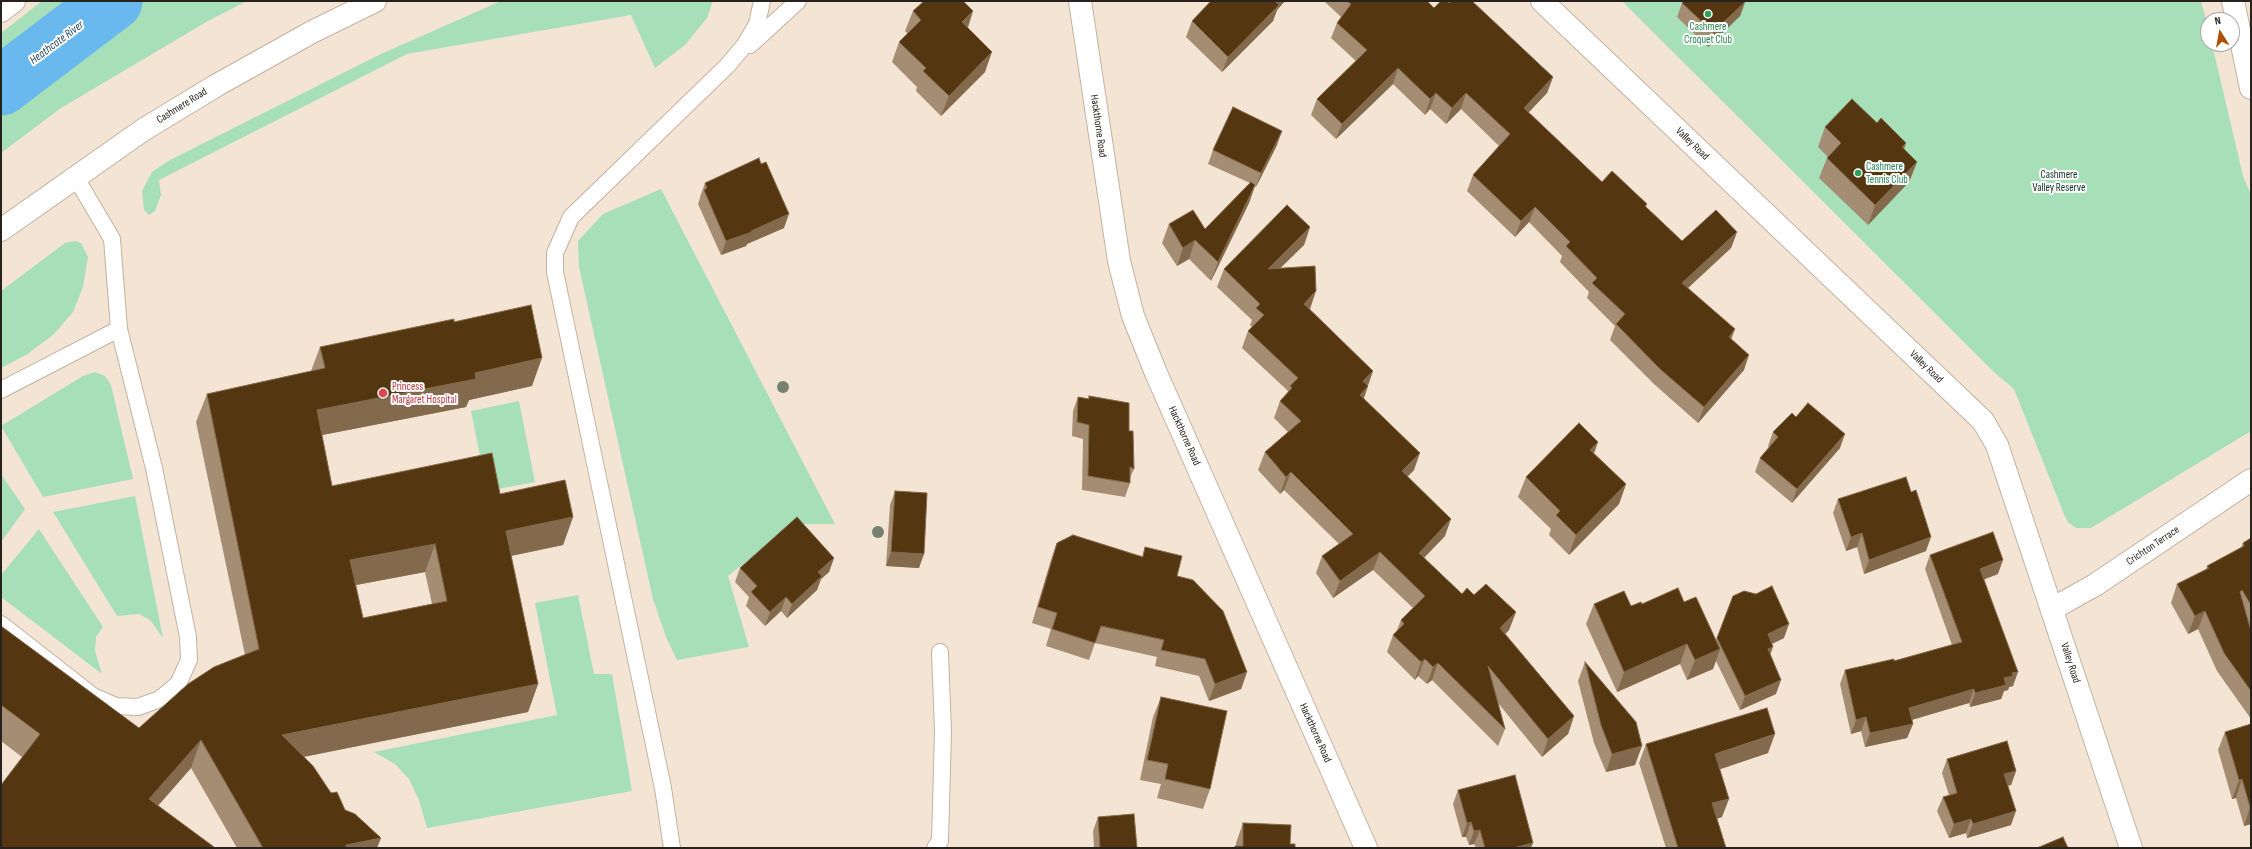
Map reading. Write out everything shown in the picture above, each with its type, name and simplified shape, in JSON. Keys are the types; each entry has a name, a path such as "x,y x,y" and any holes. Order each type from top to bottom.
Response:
{"street":[{"path":"1,10 14,1"},
{"name":"Cashmere Road","path":"1,230 75,176 143,130 217,85 312,32 375,1"},
{"name":"Hackthorne Road","path":"1080,1 1118,253 1133,316 1156,373 1366,848"},
{"name":"Valley Road","path":"1542,1 1983,421 1997,445 2131,848"},
{"path":"2233,1 2251,88"},
{"name":"Crichton Terrace","path":"2052,608 2095,585 2251,480"}],"lane":[{"path":"727,66 744,46 756,24 762,1"},
{"path":"672,848 663,788 555,272 555,253 571,217 727,66 798,1"},
{"path":"1,624 93,696 116,706 138,706 160,699 178,684 189,660 188,637 154,468 119,329 112,239 75,176"},
{"path":"1,390 119,329"},
{"path":"938,846 943,732 940,652"}],"green space":[{"path":"42,1 247,1 208,21 61,108 1,153 1,33"},
{"path":"87,1 130,1 110,11 90,5"},
{"path":"501,1 713,1 707,18 685,45 655,68 631,15 407,54 159,180 161,195 155,211 149,215 144,210 142,191 152,172 170,160 381,54"},
{"name":"Cashmere Valley Reserve","path":"1622,1 2201,1 2204,12 2200,12 2200,52 2214,52 2243,176 2251,195 2251,431 2091,528 2076,528 2068,522 2064,514 2014,389 1995,373"},
{"path":"661,189 835,524 794,524 728,576 749,647 677,660 666,637 653,599 579,267 578,241 603,214"},
{"path":"75,241 81,243 88,257 83,287 73,312 53,335 26,355 1,368 1,291 65,243"},
{"path":"95,372 105,376 111,385 133,479 43,497 1,426 83,376"},
{"path":"519,401 535,482 487,491 471,411"},
{"path":"1,474 25,509 1,542"},
{"path":"135,496 163,638 150,620 139,614 117,616 53,512"},
{"path":"39,529 103,627 96,637 95,651 102,674 1,597 1,575"},
{"path":"578,595 594,674 612,674 632,791 427,828 419,800 409,779 395,764 374,752 557,715 535,603"}],"building":[{"path":"924,1 963,1 973,11 962,22 992,52 949,96 923,71 926,68 899,42 921,20 913,11"},
{"path":"1211,1 1277,1 1276,2 1279,5 1228,57 1192,21"},
{"path":"1347,1 1427,1 1434,8 1441,1 1447,1 1449,3 1451,1 1472,1 1553,77 1524,108 1602,182 1612,171 1647,204 1645,206 1682,241 1716,210 1737,232 1682,283 1735,329 1729,337 1749,355 1704,407 1660,369 1616,324 1625,314 1592,283 1597,278 1566,246 1570,242 1535,207 1521,221 1473,175 1510,134 1466,93 1452,108 1436,93 1430,99 1398,68 1342,124 1317,99 1367,50 1337,23 1351,4"},
{"path":"1684,1 1745,2 1713,32 1682,3"},
{"path":"1852,99 1877,123 1881,118 1906,143 1902,147 1917,162 1875,205 1827,158 1841,143 1825,127"},
{"path":"1233,107 1282,131 1261,173 1213,150"},
{"path":"759,158 761,164 766,162 789,214 751,231 752,232 726,241 704,190 707,188 705,183"},
{"path":"1251,182 1255,185 1218,262 1195,240 1183,248 1169,224 1193,210 1205,229"},
{"path":"1287,205 1310,227 1268,269 1315,266 1316,291 1304,304 1373,371 1363,381 1368,386 1360,395 1420,453 1402,471 1451,519 1419,553 1462,594 1467,588 1474,595 1486,584 1516,612 1500,628 1574,716 1548,739 1488,666 1505,729 1438,663 1433,667 1425,659 1421,662 1393,635 1404,624 1401,620 1425,596 1380,552 1340,581 1322,556 1353,534 1291,472 1286,477 1265,452 1301,421 1280,401 1292,388 1290,386 1298,378 1248,331 1264,315 1256,308 1260,304 1224,269"},
{"path":"531,305 542,358 475,373 476,379 317,410 332,486 492,453 500,494 565,480 573,517 506,531 538,684 282,735 313,766 331,793 337,792 345,810 355,814 381,838 346,845 346,848 263,848 201,740 149,799 214,847 213,848 1,848 1,785 40,734 1,705 1,626 139,728 188,684 214,667 259,649 207,394 325,368 320,347 454,319 454,322","holes":["435,544 447,601 363,618 350,560"]},
{"path":"1089,396 1129,403 1129,431 1133,431 1134,469 1130,467 1130,483 1088,476 1089,425 1077,422 1078,397 1089,399"},
{"path":"1808,403 1845,434 1797,489 1760,458 1778,437 1773,432 1792,413 1796,417"},
{"path":"1579,423 1598,442 1590,450 1626,484 1576,535 1556,515 1560,511 1526,477"},
{"path":"1906,477 1911,492 1916,490 1931,537 1869,560 1862,533 1851,537 1838,499"},
{"path":"895,491 927,493 924,554 891,552"},
{"path":"797,517 834,558 818,572 822,576 792,604 786,597 770,612 751,592 757,586 740,568"},
{"path":"1993,532 2003,560 1980,569 2018,672 2012,673 2013,676 2004,678 2006,685 1975,693 1974,689 1909,708 1913,724 1870,733 1866,717 1856,720 1845,670 1894,659 1894,661 1962,642 1930,555"},
{"path":"1073,535 1143,557 1145,547 1182,556 1177,576 1193,580 1223,611 1247,672 1215,684 1205,659 1161,650 1164,640 1101,626 1095,643 1052,629 1057,613 1038,607 1057,543"},
{"path":"2251,538 2251,605 2242,590 2240,592 2251,631 2251,691 2224,653 2205,611 2195,616 2177,584 2209,568 2207,566 2244,546 2243,543"},
{"path":"1772,586 1789,624 1768,634 1773,647 1768,649 1781,680 1745,696 1717,638 1733,596 1744,591 1756,594"},
{"path":"1678,588 1684,602 1696,597 1720,649 1695,660 1687,644 1624,672 1594,604 1624,591 1631,606 1641,602 1642,604"},
{"path":"1585,662 1636,722 1642,746 1612,754 1601,725"},
{"path":"1161,697 1227,711 1210,789 1165,779 1168,764 1147,760"},
{"path":"1767,708 1775,734 1715,754 1729,799 1712,803 1726,848 1678,848 1646,744"},
{"path":"2251,724 2250,807 2242,779 2239,780 2225,732"},
{"path":"2007,741 2016,771 2004,774 2016,811 1973,824 1971,819 1954,824 1943,797 1957,793 1947,759"},
{"path":"1515,775 1533,843 1513,848 1485,848 1480,830 1474,831 1471,822 1467,823 1458,790"},
{"path":"1134,814 1137,848 1100,848 1098,817"},
{"path":"1243,823 1291,825 1290,844 1295,844 1295,848 1235,848 1235,846 1243,846"},
{"path":"2063,837 2068,848 2037,848"}],"waterway":[{"name":"Heathcote River","path":"1,86 113,1"}],"place":[{"name":"Cashmere Croquet Club","path":"1708,14"},
{"name":"Cashmere Tennis Club","path":"1858,173"},
{"name":"Princess Margaret Hospital","path":"383,393"}]}
